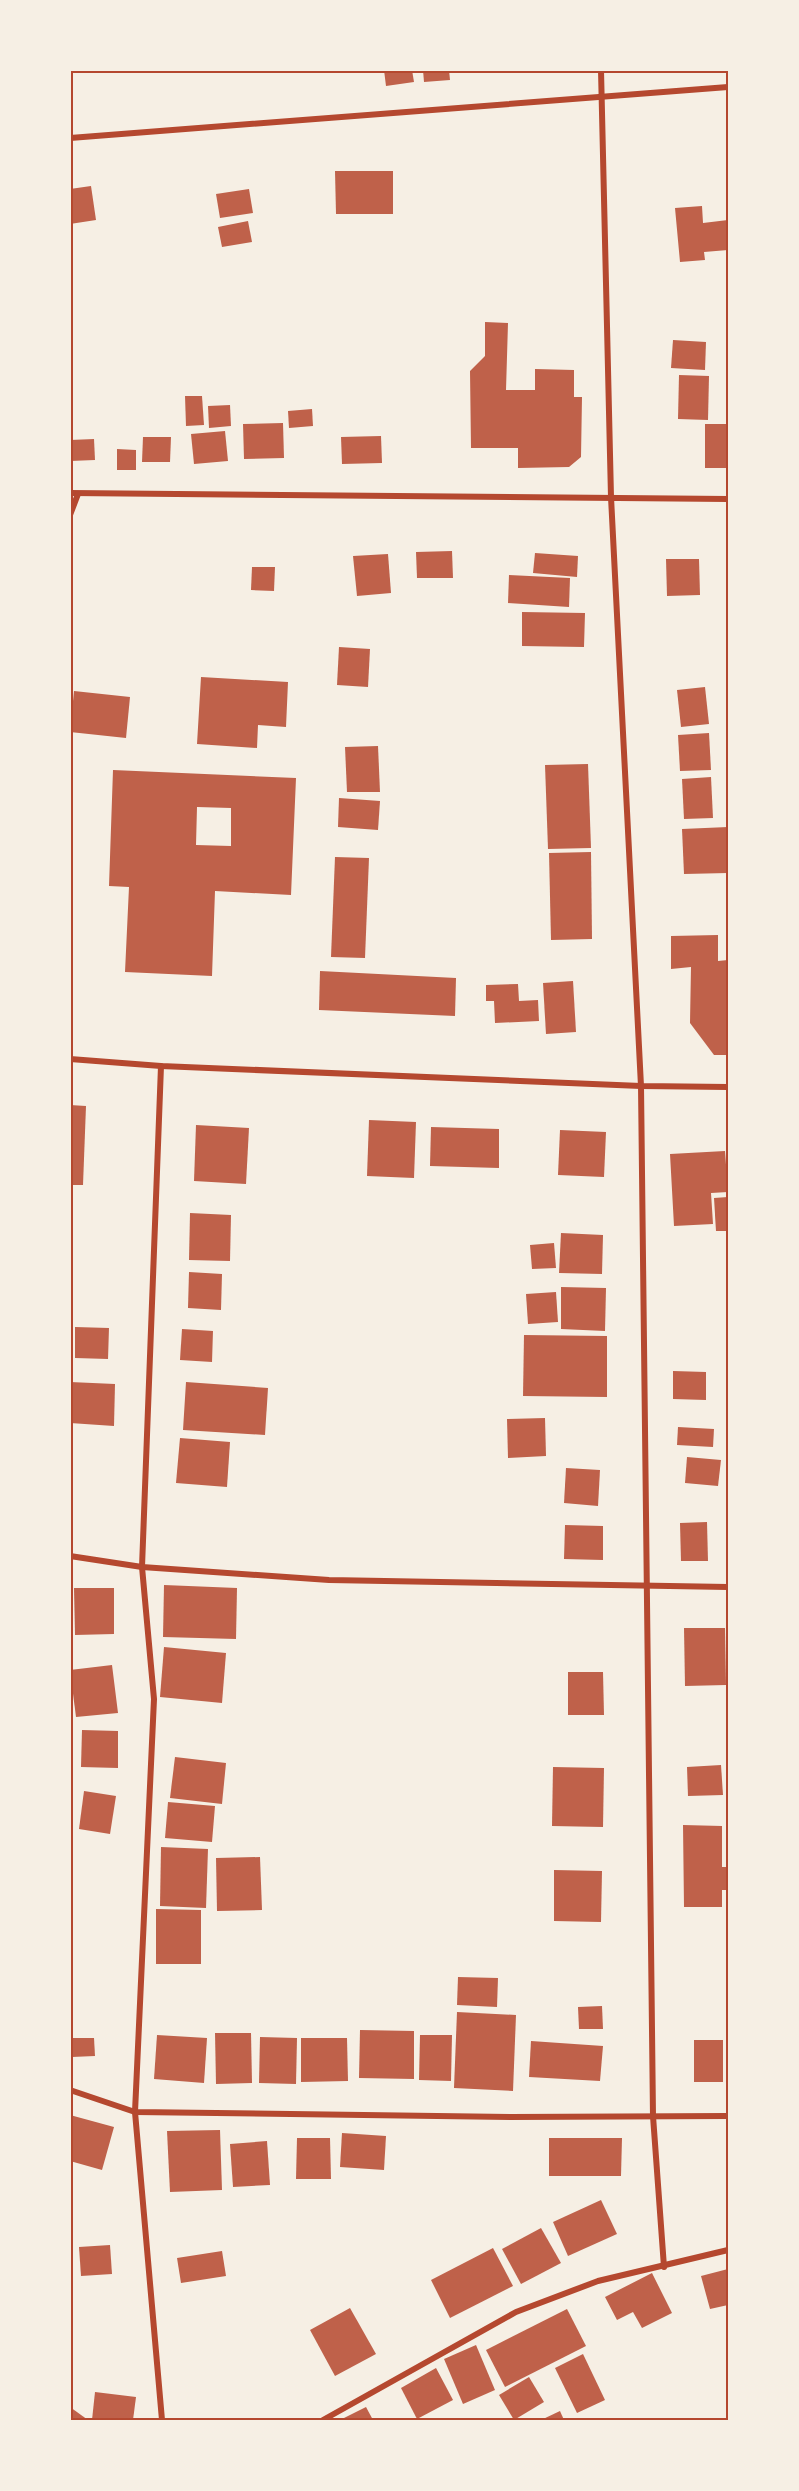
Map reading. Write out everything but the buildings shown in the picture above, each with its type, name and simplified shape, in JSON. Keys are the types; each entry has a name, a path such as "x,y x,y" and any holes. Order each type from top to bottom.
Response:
{"street":[{"path":"601,70 611,497 641,1086 652,2116 663,2267"},
{"path":"70,138 729,87"},
{"path":"70,515 74,494 729,499"},
{"path":"70,1059 161,1066 641,1086 729,1087"},
{"path":"161,1066 142,1567 154,1699 135,2112 162,2421"},
{"path":"70,1556 142,1567 329,1580 729,1587"},
{"path":"70,2090 135,2112 511,2117 729,2116"},
{"path":"323,2421 516,2312 598,2281 729,2250"}]}
